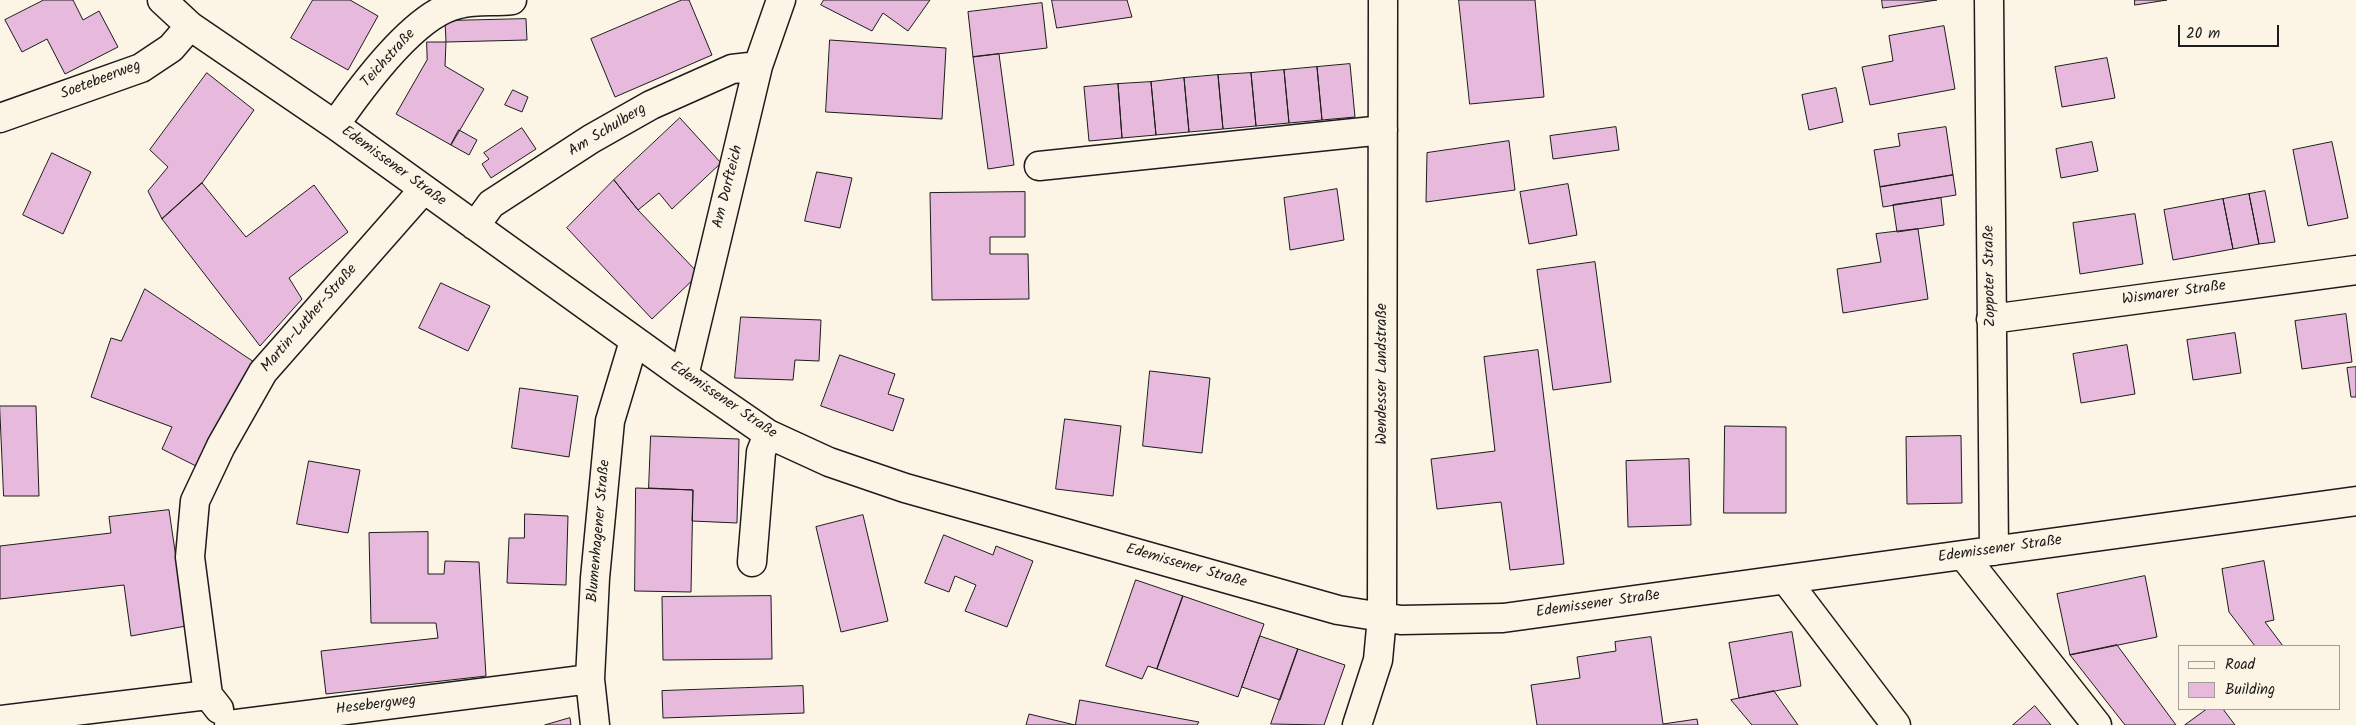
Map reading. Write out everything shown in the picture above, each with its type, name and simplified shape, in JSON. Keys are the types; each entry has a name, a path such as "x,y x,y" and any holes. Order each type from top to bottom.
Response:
{"street":[{"name":"Edemissener Straße","path":"162,0 190,26 335,125 634,341 768,434 829,462 905,488 1338,610 1382,617 1446,621 1502,618 2356,502"},
{"name":"Teichstraße","path":"335,125 352,99 410,33 436,13 458,4 512,0"},
{"name":"Am Dorfteich","path":"684,376 758,66 781,0"},
{"name":"Wendesser Landstraße","path":"1357,725 1378,660 1382,617 1383,0"},
{"name":"Zoppoter Straße","path":"1989,0 1994,551"},
{"name":"Soetebeerweg","path":"0,118 141,68 171,48 190,26"},
{"name":"Am Schulberg","path":"475,226 491,204 591,139 651,105 732,69 758,66"},
{"path":"1039,166 1383,130"},
{"name":"Martin-Luther-Straße","path":"208,695 190,557 195,501 221,446 264,372 424,189"},
{"name":"Wismarer Straße","path":"1991,319 2356,270"},
{"name":"Blumenhagener Straße","path":"595,725 590,679 595,578 610,421 634,341"},
{"path":"752,562 761,452 768,434"},
{"path":"1963,555 2097,725"},
{"path":"1786,580 1896,725"},
{"name":"Hesebergweg","path":"208,695 229,725 590,679"},
{"path":"0,720 208,695"}],"building":[{"path":"44,0 73,0 83,20 99,11 118,47 65,74 47,39 22,52 5,20"},
{"path":"313,0 350,0 378,16 348,70 291,38"},
{"path":"682,0 689,0 712,55 615,97 591,39"},
{"path":"824,0 930,0 908,31 883,13 872,31 821,5"},
{"path":"1052,0 1127,0 1132,17 1057,28"},
{"path":"1459,0 1535,0 1544,97 1470,104"},
{"path":"1882,0 1937,0 1883,8"},
{"path":"2135,0 2167,0 2135,5"},
{"path":"1042,3 1047,48 973,57 968,12"},
{"path":"526,19 527,40 446,42 445,21"},
{"path":"1944,26 1955,89 1870,105 1862,67 1893,61 1889,36"},
{"path":"830,40 946,48 942,119 826,112"},
{"path":"427,42 446,42 445,66 484,89 451,145 396,114 427,60"},
{"path":"999,54 1014,165 988,169 973,57"},
{"path":"2107,58 2115,98 2062,107 2055,67"},
{"path":"1350,64 1355,117 1322,120 1317,67"},
{"path":"1317,67 1322,120 1289,123 1284,70"},
{"path":"1284,70 1289,123 1256,126 1251,73"},
{"path":"207,73 254,110 202,183 162,219 148,191 168,167 150,150"},
{"path":"1251,73 1256,126 1223,129 1218,75"},
{"path":"1218,75 1223,129 1189,132 1184,78"},
{"path":"1184,78 1189,132 1156,135 1151,82"},
{"path":"1151,82 1156,135 1122,138 1118,84"},
{"path":"1118,84 1122,138 1089,141 1084,87"},
{"path":"1836,88 1843,122 1809,130 1802,95"},
{"path":"513,90 528,97 522,112 505,105"},
{"path":"680,118 721,163 672,209 659,193 638,210 614,180"},
{"path":"1616,127 1619,150 1553,159 1550,136"},
{"path":"1946,127 1953,175 1880,187 1874,150 1900,146 1898,134"},
{"path":"522,128 536,149 491,178 482,164 489,159 484,153"},
{"path":"459,130 477,140 469,155 451,145"},
{"path":"1509,141 1515,190 1426,202 1427,153"},
{"path":"2092,142 2098,171 2061,178 2056,149"},
{"path":"2332,142 2348,218 2308,226 2293,150"},
{"path":"52,153 91,172 63,234 23,215"},
{"path":"817,172 852,178 840,228 805,221"},
{"path":"1953,175 1956,195 1883,207 1880,187"},
{"path":"614,180 638,210 699,274 652,319 567,228"},
{"path":"202,183 246,237 314,185 348,232 289,278 302,299 260,346 162,219"},
{"path":"1568,184 1577,235 1529,244 1520,192"},
{"path":"1337,189 1344,240 1290,250 1284,198"},
{"path":"2265,191 2275,242 2259,244 2249,194"},
{"path":"1025,192 1025,237 990,237 990,254 1028,254 1029,299 932,300 930,193"},
{"path":"2249,194 2259,244 2233,249 2223,199"},
{"path":"1941,198 1944,225 1897,232 1893,205"},
{"path":"2223,199 2233,249 2173,260 2164,210"},
{"path":"2135,214 2143,264 2080,274 2073,223"},
{"path":"1918,229 1928,299 1843,313 1837,269 1881,262 1876,234"},
{"path":"1595,262 1611,382 1553,390 1537,270"},
{"path":"441,283 490,306 468,351 419,328"},
{"path":"145,289 254,362 198,467 162,449 172,427 91,397 111,338 121,341"},
{"path":"2346,314 2352,362 2302,369 2295,321"},
{"path":"741,317 821,320 819,361 795,360 793,380 735,378"},
{"path":"2235,333 2241,373 2193,380 2187,340"},
{"path":"2127,345 2135,394 2081,403 2073,354"},
{"path":"1538,350 1564,564 1510,570 1501,502 1437,509 1431,459 1495,451 1484,357"},
{"path":"840,355 895,374 888,394 904,399 893,431 821,406"},
{"path":"2356,367 2356,397 2351,397 2347,368"},
{"path":"1150,371 1210,378 1202,453 1143,446"},
{"path":"520,388 578,396 569,457 512,448"},
{"path":"0,406 36,406 39,496 4,496"},
{"path":"1065,419 1121,426 1113,496 1056,489"},
{"path":"1725,426 1786,427 1786,513 1724,513"},
{"path":"651,436 739,439 737,523 692,521 693,490 649,488"},
{"path":"1961,436 1962,503 1907,504 1906,437"},
{"path":"1689,459 1691,525 1628,527 1626,461"},
{"path":"309,461 360,470 348,533 297,524"},
{"path":"636,488 693,490 691,592 635,591"},
{"path":"169,510 186,626 131,636 124,585 0,599 0,546 111,533 109,517"},
{"path":"525,514 568,516 566,585 507,583 509,538 524,538"},
{"path":"863,515 888,621 841,632 816,527"},
{"path":"428,532 428,574 444,574 445,561 479,562 486,676 326,694 321,651 438,638 436,623 371,623 369,533"},
{"path":"944,535 993,555 996,546 1033,561 1007,627 965,611 976,585 955,576 949,592 925,583"},
{"path":"2264,561 2274,620 2265,622 2282,645 2254,645 2229,612 2222,569"},
{"path":"2145,576 2157,637 2070,655 2057,594"},
{"path":"1136,580 1183,596 1157,669 1148,666 1142,679 1106,666"},
{"path":"771,596 772,659 663,660 662,597"},
{"path":"1183,596 1264,624 1238,697 1157,669"},
{"path":"1792,632 1801,686 1739,698 1729,643"},
{"path":"1260,636 1298,649 1280,700 1242,687"},
{"path":"1651,637 1663,724 1697,719 1698,725 1537,725 1531,685 1580,678 1577,657 1616,651 1615,642"},
{"path":"2117,645 2176,725 2125,725 2070,655"},
{"path":"1298,649 1345,665 1324,725 1271,724"},
{"path":"803,686 804,713 663,718 662,691"},
{"path":"1774,691 1798,725 1752,725 1731,700"},
{"path":"1080,700 1199,722 1197,725 1075,725"},
{"path":"2035,706 2051,725 2013,725"},
{"path":"2206,710 2224,710 2235,725 2185,725"},
{"path":"1029,714 1075,725 1026,725"},
{"path":"570,718 571,725 545,725"}]}
